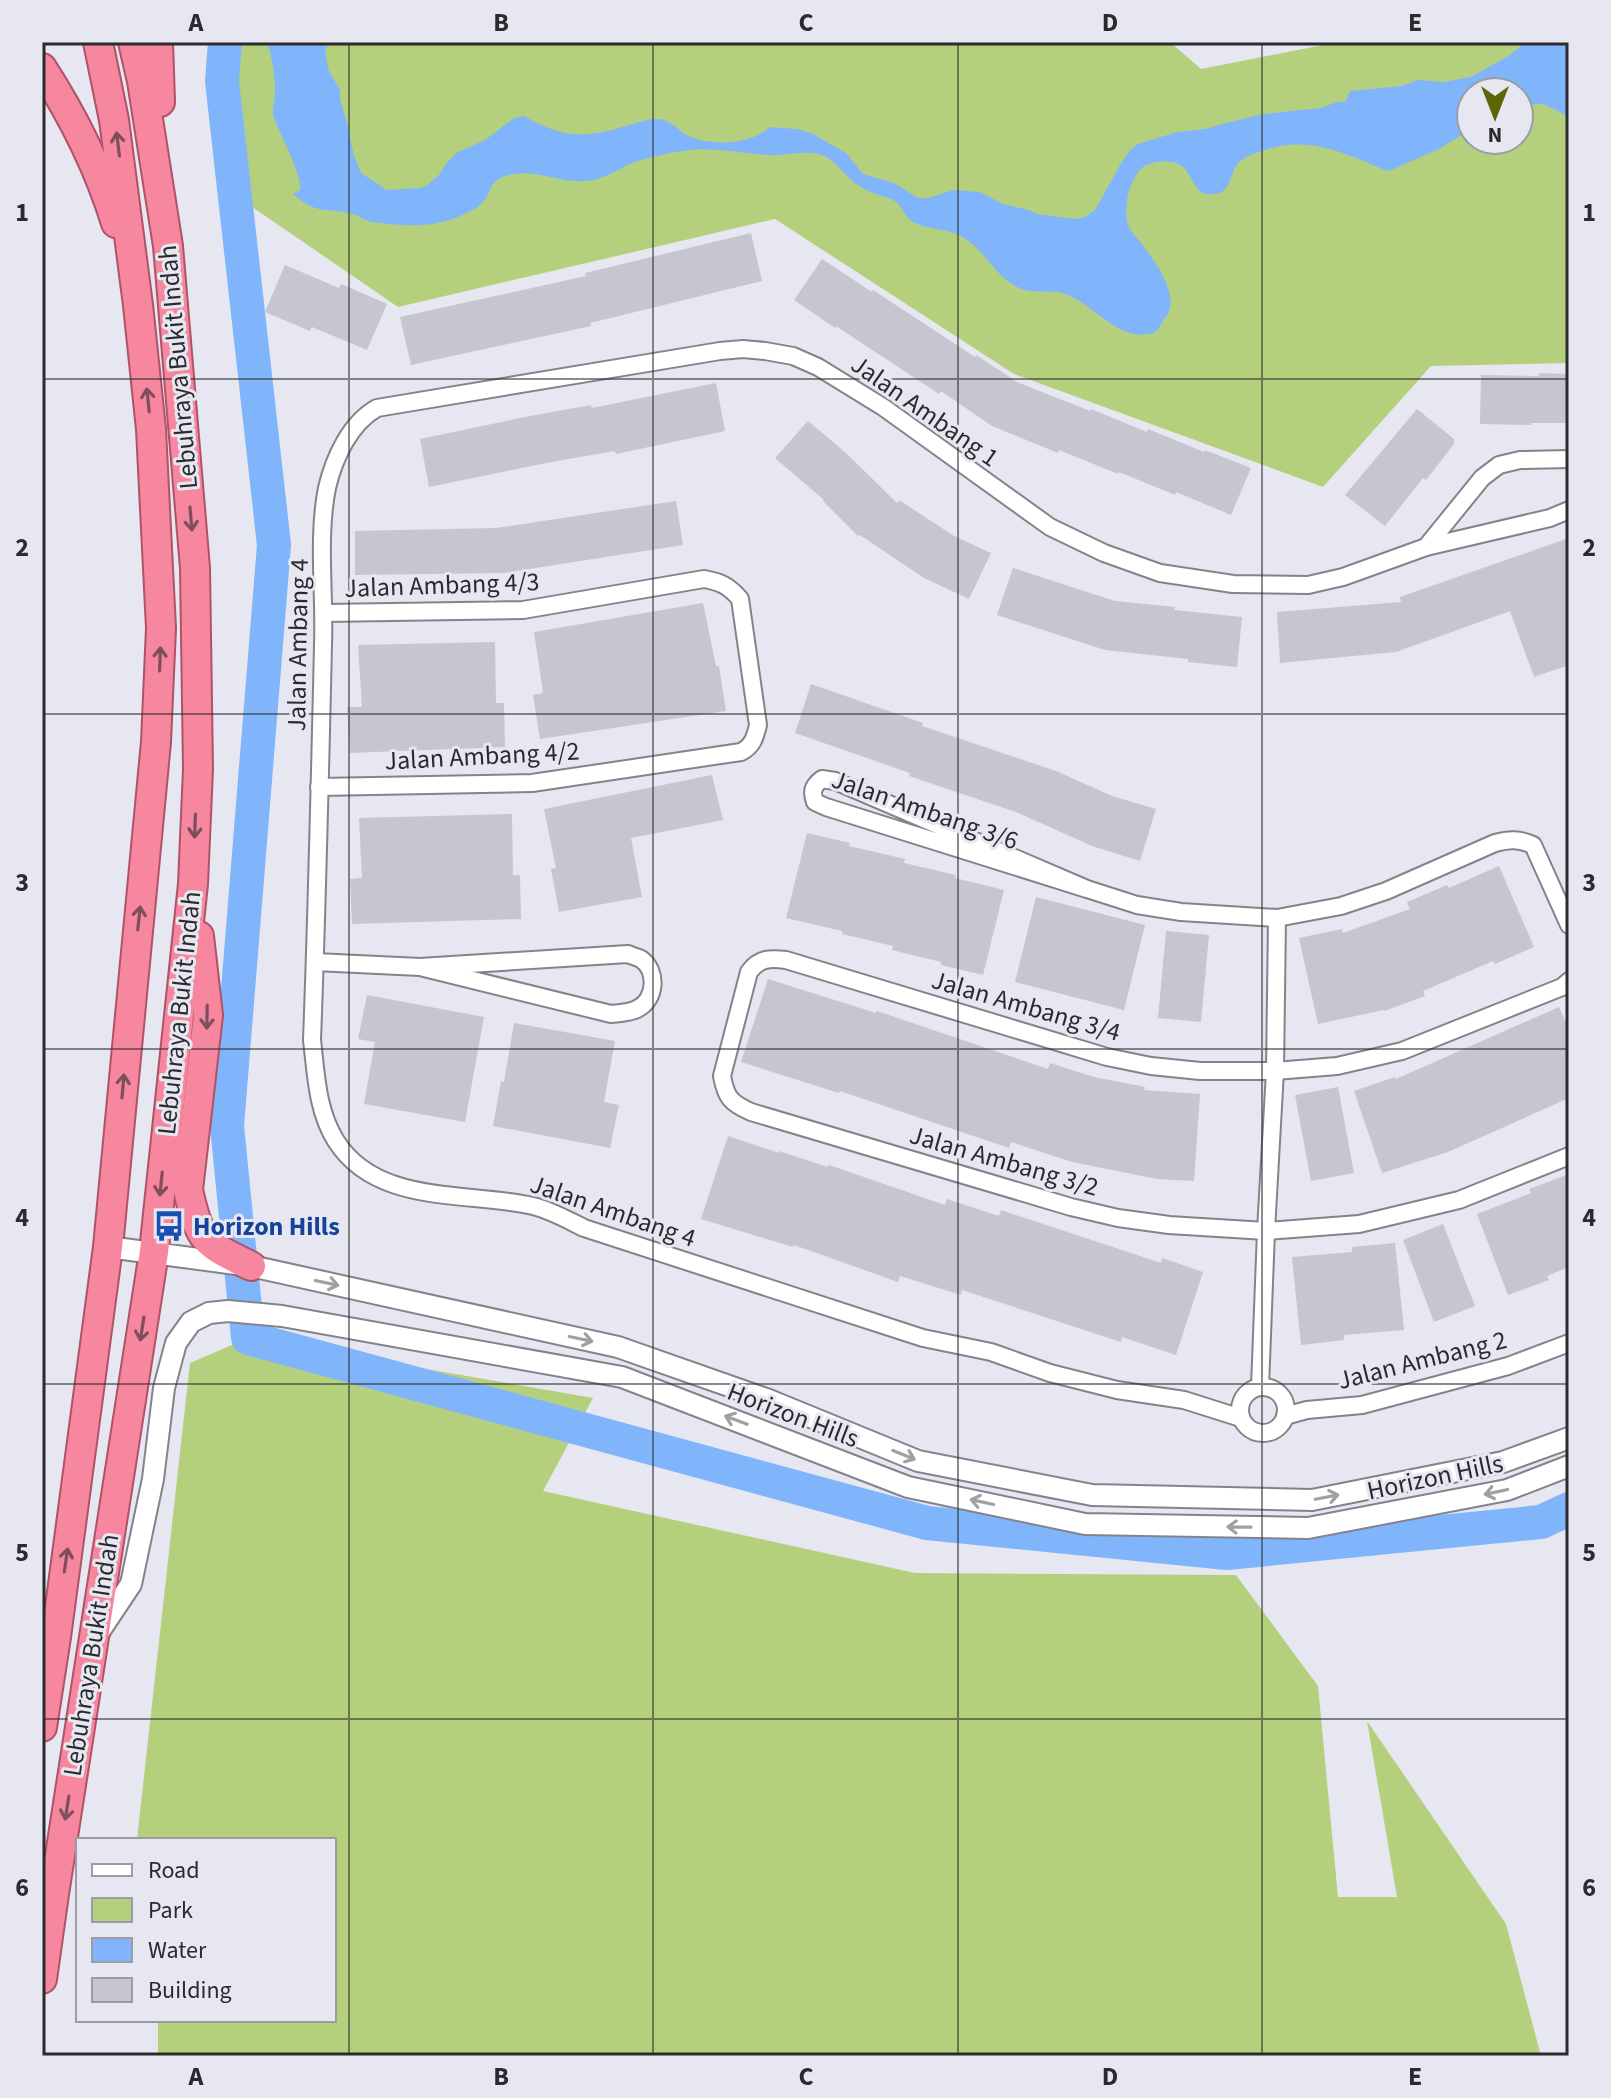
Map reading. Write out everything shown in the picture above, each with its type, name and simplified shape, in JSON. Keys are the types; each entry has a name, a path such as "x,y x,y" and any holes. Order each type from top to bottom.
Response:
{"highway":[{"name":"Lebuhraya Bukit Indah","path":"42,1727 108,1247 156,742 161,628 151,429 138,305 114,120 98,42"},
{"name":"Lebuhraya Bukit Indah","path":"42,1979 154,1252 193,884 198,769 195,568 168,246 133,42"},
{"path":"158,42 168,246"},
{"path":"42,68 79,132 110,203 138,305"},
{"path":"193,884 208,1015 188,1190 195,1219 204,1238 218,1250 251,1266"}],"street":[{"name":"Jalan Ambang 1","path":"377,408 720,351 743,349 793,356 818,367 883,407 1050,527 1104,553 1160,573 1233,584 1308,585 1343,577 1426,547 1550,518 1569,510"},
{"name":"Jalan Ambang 4","path":"377,408 364,415 337,458 322,521 324,613 312,1040 319,1097 336,1141 356,1163 382,1180 458,1197 501,1199 538,1207 584,1228 923,1338 991,1352 1050,1373 1117,1390 1184,1400 1241,1418"},
{"path":"1426,547 1482,478 1499,465 1520,460 1569,459"},
{"name":"Jalan Ambang 4/3","path":"324,613 523,610 704,579 719,581 731,588 740,599 758,725 749,748 741,752"},
{"name":"Jalan Ambang 4/2","path":"319,787 532,783 741,752"},
{"name":"Jalan Ambang 3/6","path":"1087,889 835,781 822,779 815,785 812,794 815,802 826,807 1137,905 1181,912 1277,918 1341,906 1386,891 1495,843 1508,839 1521,840 1533,845 1569,925"},
{"path":"1260,1387 1275,1071 1277,918"},
{"path":"315,962 420,967 628,954 642,960 651,971 653,988 647,1002 635,1011 611,1014 420,967"},
{"name":"Jalan Ambang 3/4","path":"735,1105 725,1091 722,1076 749,972 755,963 769,958 786,960 1107,1057 1200,1071 1275,1071 1337,1066 1402,1051 1562,987 1569,981"},
{"name":"Jalan Ambang 3/2","path":"735,1105 1102,1215 1169,1225 1266,1231 1359,1224 1459,1200 1569,1156"},
{"name":"Horizon Hills","path":"108,1247 251,1266 618,1347 769,1400 918,1461 1092,1495 1312,1500 1503,1462 1569,1438"},
{"name":"Horizon Hills","path":"94,1640 131,1584 153,1479 164,1388 176,1343 191,1322 209,1313 228,1311 282,1316 622,1377 908,1487 1085,1524 1308,1528 1507,1490 1569,1466"},
{"name":"Jalan Ambang 2","path":"1285,1416 1307,1410 1362,1405 1508,1366 1569,1343"},
{"path":"1260,1387 1275,1390 1284,1401 1285,1416 1277,1428 1264,1433 1250,1429 1241,1418 1243,1398 1260,1387"}],"green space":[{"path":"227,42 1170,42 1201,69 1338,42 1569,42 1569,363 1431,366 1323,487 1014,374 775,219 398,307 245,202 227,68"},
{"path":"248,1338 593,1398 543,1491 915,1573 1236,1575 1318,1686 1338,1897 1397,1897 1367,1721 1506,1924 1541,2056 158,2056 158,2022 336,2022 336,1838 137,1838 190,1363"}],"water":[{"path":"267,42 330,42 325,50 328,69 340,90 354,156 361,173 387,190 426,186 456,153 485,140 514,118 524,116 548,128 570,134 593,134 661,119 688,136 713,142 743,140 770,127 798,129 846,153 863,174 894,183 918,198 954,190 980,192 1003,204 1037,214 1075,219 1095,210 1120,165 1138,144 1177,132 1205,129 1264,114 1345,102 1350,91 1402,86 1418,80 1455,80 1455,139 1389,171 1311,145 1277,147 1239,162 1226,188 1216,194 1199,190 1184,168 1176,163 1152,163 1143,167 1131,185 1127,220 1162,274 1169,291 1170,308 1156,331 1137,334 1116,327 1066,294 1017,287 1002,277 964,238 910,220 894,201 852,181 820,154 774,155 694,150 641,160 587,181 519,173 496,181 482,204 476,208 450,220 425,225 372,222 353,214 316,208 293,194 300,190 300,183 273,115 275,81"},
{"path":"1526,42 1569,42 1569,117 1544,104 1535,104 1535,76 1473,76"}],"building":[{"path":"751,233 762,281 590,323 591,326 411,365 400,317 586,276 585,273"},
{"path":"822,259 1017,382 1251,468 1231,515 992,426 941,391 939,394 794,300"},
{"path":"285,265 387,304 367,350 265,312"},
{"path":"1539,373 1569,374 1569,423 1480,424 1481,375 1539,376"},
{"path":"716,383 725,431 429,487 420,439"},
{"path":"1417,409 1454,439 1454,444 1385,526 1345,495"},
{"path":"808,421 897,503 899,500 954,536 991,553 969,599 924,578 858,536 824,500 775,458"},
{"path":"676,501 683,545 504,573 355,575 355,531 496,528"},
{"path":"1569,538 1569,665 1534,677 1510,611 1396,652 1280,663 1277,612 1401,602 1400,597"},
{"path":"1013,568 1115,601 1242,617 1237,667 1105,650 997,615"},
{"path":"703,603 716,666 719,666 726,711 540,739 533,695 543,693 534,632"},
{"path":"495,642 496,703 504,703 505,747 350,753 347,707 362,707 358,645"},
{"path":"811,684 923,723 922,726 1056,771 1112,796 1156,809 1140,861 1092,846 1016,812 795,733"},
{"path":"712,775 723,820 631,838 642,897 559,912 551,869 556,868 544,809"},
{"path":"512,814 513,875 520,875 521,919 352,924 350,879 362,878 359,818"},
{"path":"807,833 1004,890 983,975 892,950 893,946 842,934 842,931 786,918"},
{"path":"1499,866 1534,947 1495,964 1493,961 1423,991 1425,996 1384,1011 1318,1024 1299,938 1342,929 1343,933 1410,909 1407,902"},
{"path":"1036,897 1145,925 1124,1010 1015,982"},
{"path":"1166,931 1209,935 1201,1022 1158,1018"},
{"path":"768,979 877,1011 1048,1069 1050,1063 1094,1077 1145,1087 1144,1090 1200,1094 1194,1181 1157,1179 1072,1162 1011,1142 1009,1148 840,1091 741,1062"},
{"path":"367,995 484,1017 465,1122 364,1104 375,1042 358,1039"},
{"path":"1559,1007 1569,1029 1569,1098 1448,1152 1382,1173 1354,1091 1396,1079"},
{"path":"514,1023 615,1041 604,1102 619,1105 610,1148 493,1126"},
{"path":"1338,1087 1354,1173 1311,1181 1295,1095"},
{"path":"728,1136 829,1165 945,1205 947,1199 999,1216 1001,1210 1161,1263 1162,1258 1203,1272 1176,1355 1122,1337 1121,1342 962,1290 961,1295 900,1276 898,1282 794,1245 701,1219"},
{"path":"1569,1174 1569,1267 1547,1276 1549,1280 1508,1295 1477,1214"},
{"path":"1443,1224 1475,1306 1434,1322 1403,1240"},
{"path":"1395,1243 1404,1330 1344,1335 1344,1340 1301,1345 1292,1257 1352,1252 1352,1247"}],"waterway":[{"path":"225,42 222,81 274,545 227,1126 248,1338 927,1523 1227,1553 1541,1522 1569,1509"}],"place":[{"name":"Horizon Hills","path":"169,1226"}]}
